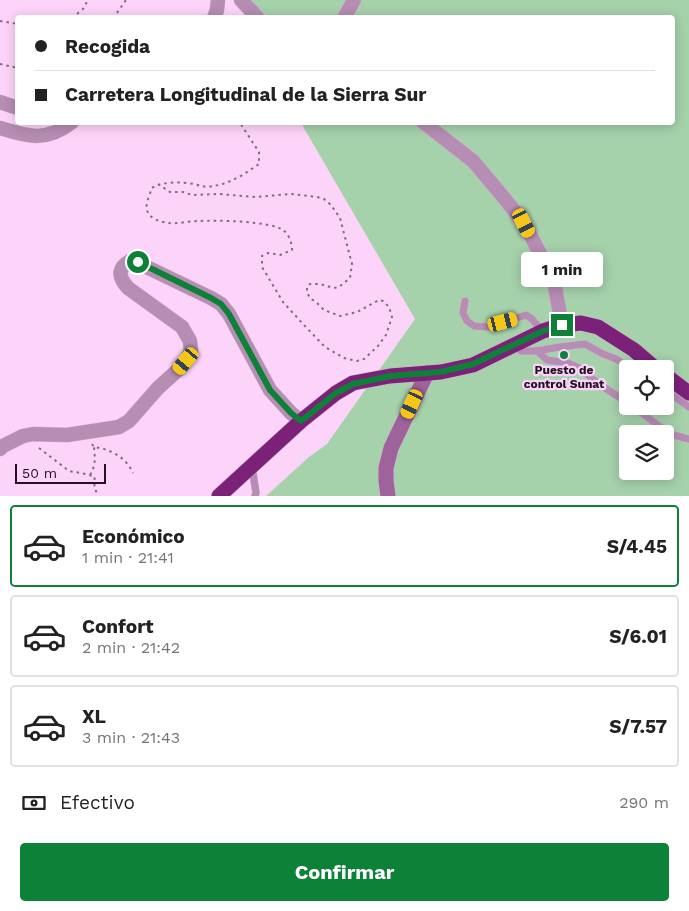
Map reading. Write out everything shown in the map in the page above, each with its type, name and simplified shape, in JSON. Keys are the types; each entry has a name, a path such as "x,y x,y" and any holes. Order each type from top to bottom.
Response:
{"highway":[{"path":"219,496 301,421 336,393 353,384 390,376 441,372 473,364 543,331 562,325 581,323 598,327 634,350 646,360"},
{"path":"674,382 689,393"}],"street":[{"path":"215,15 218,0"},
{"path":"346,15 354,0"},
{"path":"242,1 255,15"},
{"path":"0,102 15,107"},
{"path":"0,128 39,137 55,134 68,125"},
{"path":"427,125 473,162 524,223 555,287 562,325"},
{"path":"0,449 23,436 33,434 67,435 119,427 129,421 158,388 186,361 191,351 190,342 182,327 124,284 120,275 121,269 125,263 132,260 221,304 229,314 270,390 301,421"},
{"path":"388,496 386,468 391,448 427,373"}],"lane":[{"path":"465,301 462,313 467,321 474,326 487,327 526,315 543,331"},
{"path":"515,344 521,351 537,351 585,344 619,361"},
{"path":"537,351 547,360 568,363 579,368 619,397"},
{"path":"674,396 689,407"},
{"path":"644,415 670,434 689,438"},
{"path":"252,466 255,496"}],"path":[{"path":"75,15 88,0"},
{"path":"115,15 126,0"},
{"path":"0,21 15,24"},
{"path":"0,64 15,67"},
{"path":"158,184 170,192 183,192 192,195 219,194 255,197 291,194 317,196 324,199 340,218 344,230 352,264 350,278 339,287 334,288 320,284 310,284 306,287 307,293 324,310 340,316 357,312 379,300 384,301 390,307 392,317 386,335 378,346 364,359 357,361 344,358 325,347 283,302 262,267 262,256 268,253 280,255 292,250 287,233 283,230 273,225 246,222 201,220 169,224 153,219 146,211 152,188 158,184 184,183 204,187 214,186 246,174 258,164 259,152 242,125"},
{"path":"89,433 96,460 90,475"},
{"path":"19,438 41,450 69,471 95,477 94,486 98,496"},
{"path":"94,447 115,453 133,472"}],"green space":[{"path":"239,0 689,0 689,496 266,496 309,457 327,444 415,319 302,125 675,125 675,15 246,15"}],"place":[{"name":"Puesto de control Sunat","path":"564,355"}],"route":[{"path":"138,262 221,304 243,338 270,390 301,421 336,393 353,384 390,376 441,372 473,364 543,331 562,325"}]}
